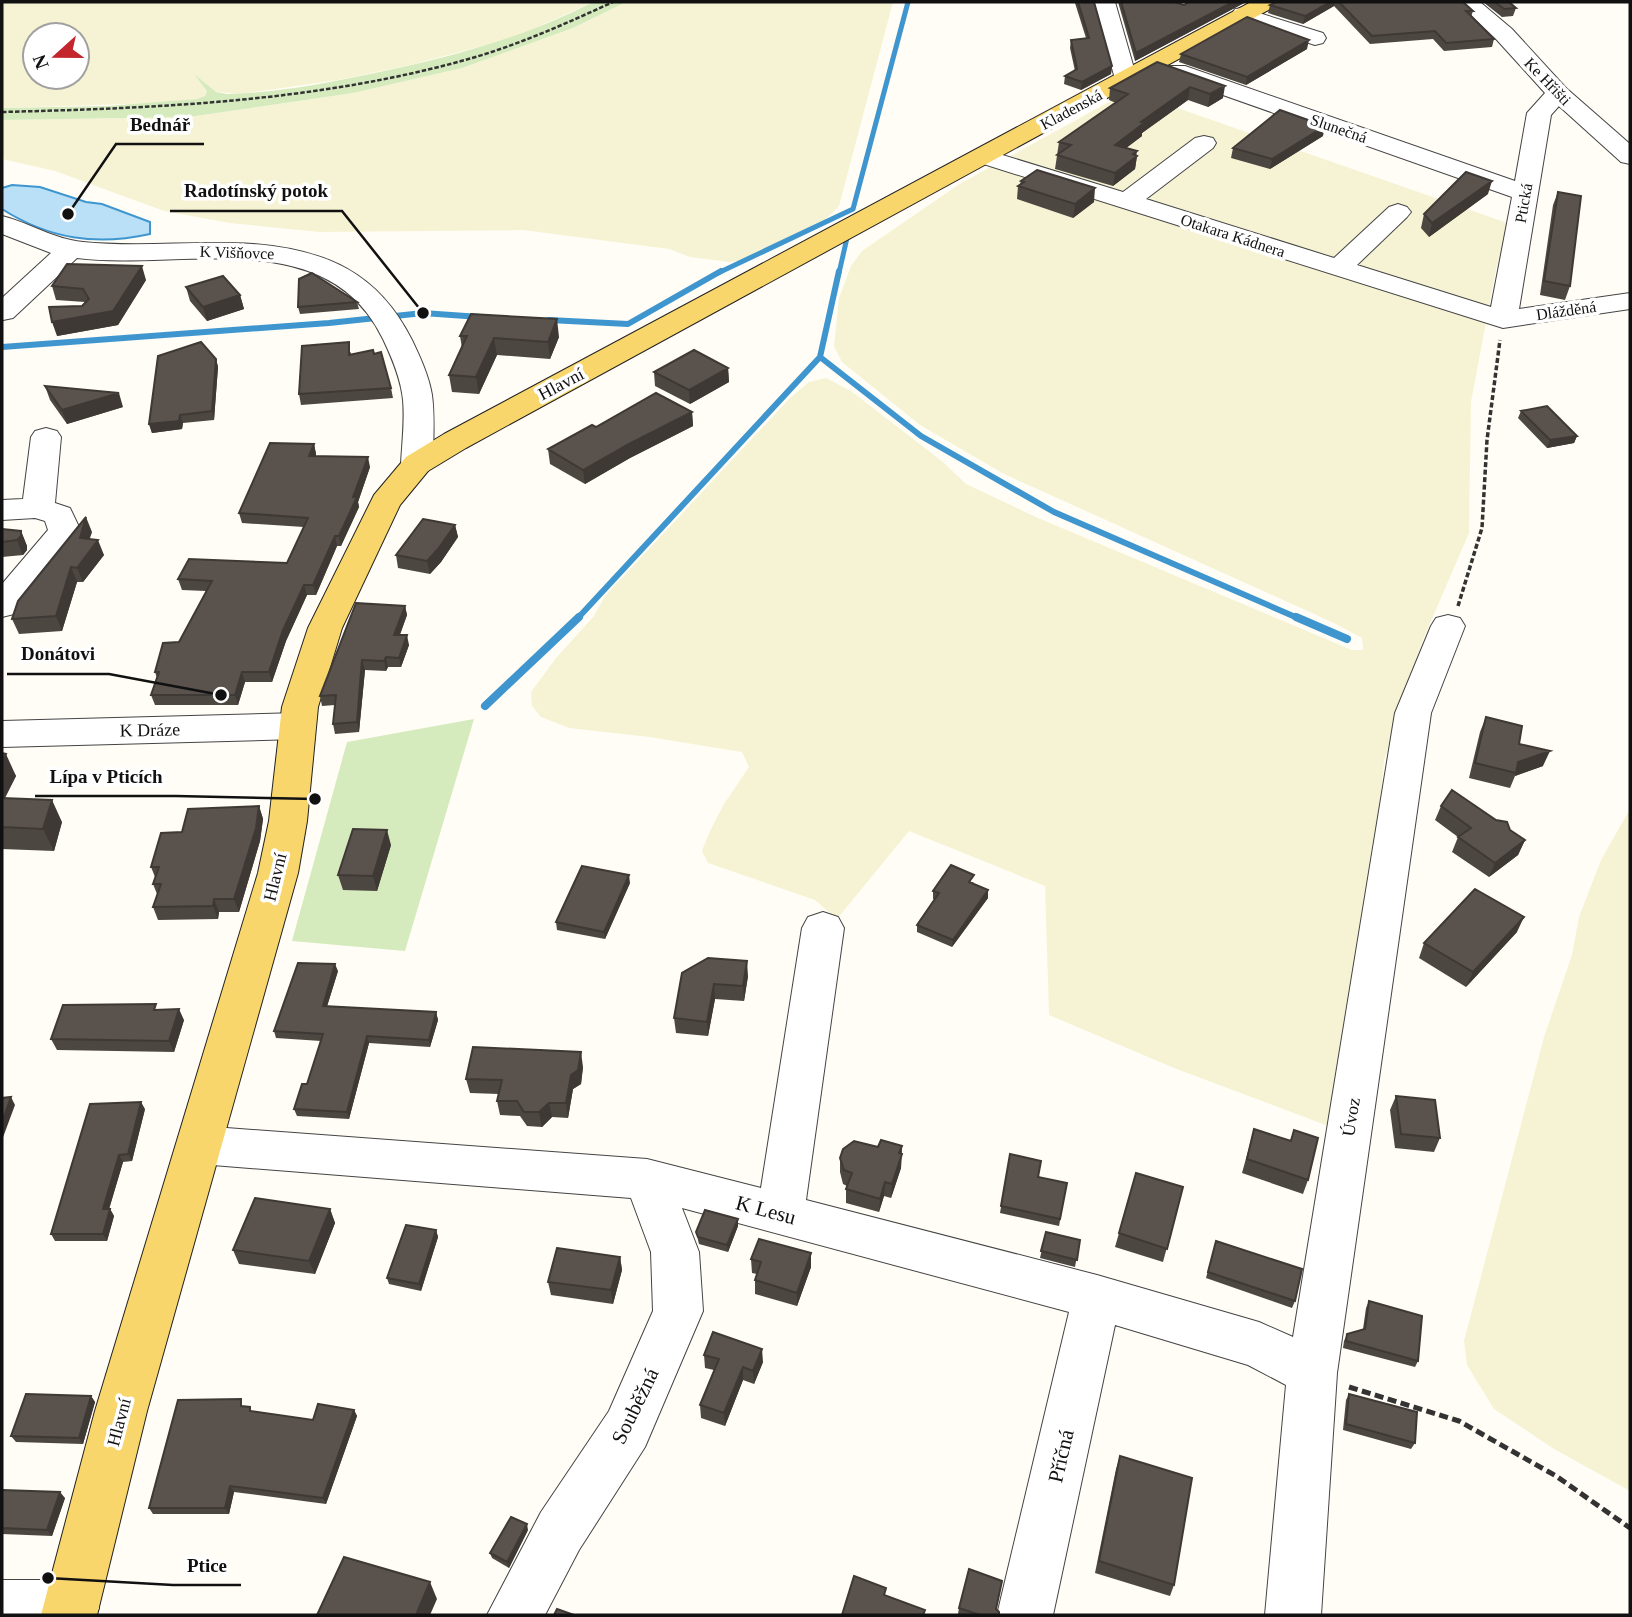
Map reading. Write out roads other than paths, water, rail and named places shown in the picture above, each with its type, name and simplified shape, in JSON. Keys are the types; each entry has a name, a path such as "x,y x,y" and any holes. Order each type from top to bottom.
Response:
{"main road":[{"name":"Kladenská","path":"933,182 1266,2"},
{"name":"Hlavní","path":"70,1612 121,1411 278,873 288,821 305,684 325,628 385,502 417,464 467,434 701,310 933,182"}],"street":[{"path":"1104,2 1126,79"},
{"name":"Ke Hřišti","path":"1467,2 1491,23 1558,93 1630,158"},
{"path":"1243,14 1323,34 1291,52"},
{"path":"1491,23 1508,26 1527,36 1558,60"},
{"name":"Slunečná","path":"1153,63 1525,193"},
{"name":"Ptická","path":"1503,320 1539,113 1558,93"},
{"path":"1127,201 1204,143"},
{"name":"Otakara Kádnera","path":"983,156 1503,320"},
{"path":"1339,268 1398,212"},
{"name":"K Višňovce","path":"2,224 41,242 71,249 275,253 316,263 344,275 377,304 401,346 416,389 417,464"},
{"path":"2,312 71,249"},
{"name":"Dlážděná","path":"1503,320 1630,301"},
{"path":"2,312 40,311"},
{"path":"38,508 46,437"},
{"path":"2,510 38,508 59,514 65,531 2,606"},
{"name":"Úvoz","path":"1293,1615 1312,1373 1413,713 1448,626"},
{"name":"K Dráze","path":"2,734 298,726"},
{"path":"781,1214 823,928"},
{"name":"K Lesu","path":"200,1145 647,1179 1097,1297 1259,1345 1312,1373"},
{"name":"Souběžná","path":"515,1615 561,1531 627,1429 678,1311 675,1252 647,1179"},
{"name":"Příčná","path":"1025,1615 1097,1297"},
{"path":"2,1608 70,1612"}],"water":[{"path":"12,185 40,187 86,202 102,204 150,222 150,234 130,238 92,239 37,227 2,209 2,188"}],"waterway":[{"path":"718,273 853,209 908,2"},
{"path":"839,273 849,229"},
{"path":"549,320 628,324 721,271"},
{"path":"820,357 839,271"},
{"path":"2,347 329,323 423,313 480,317"},
{"path":"578,618 820,357"},
{"path":"820,357 921,436 1054,512 1300,619"},
{"path":"1296,617 1347,639"},
{"path":"485,706 578,618"}],"place":[{"name":"Bednář","path":"68,214"},
{"name":"Radotínský potok","path":"423,313"},
{"name":"Donátovi","path":"221,695"},
{"name":"Lípa v Pticích","path":"315,799"},
{"name":"Ptice","path":"48,1578"}]}
